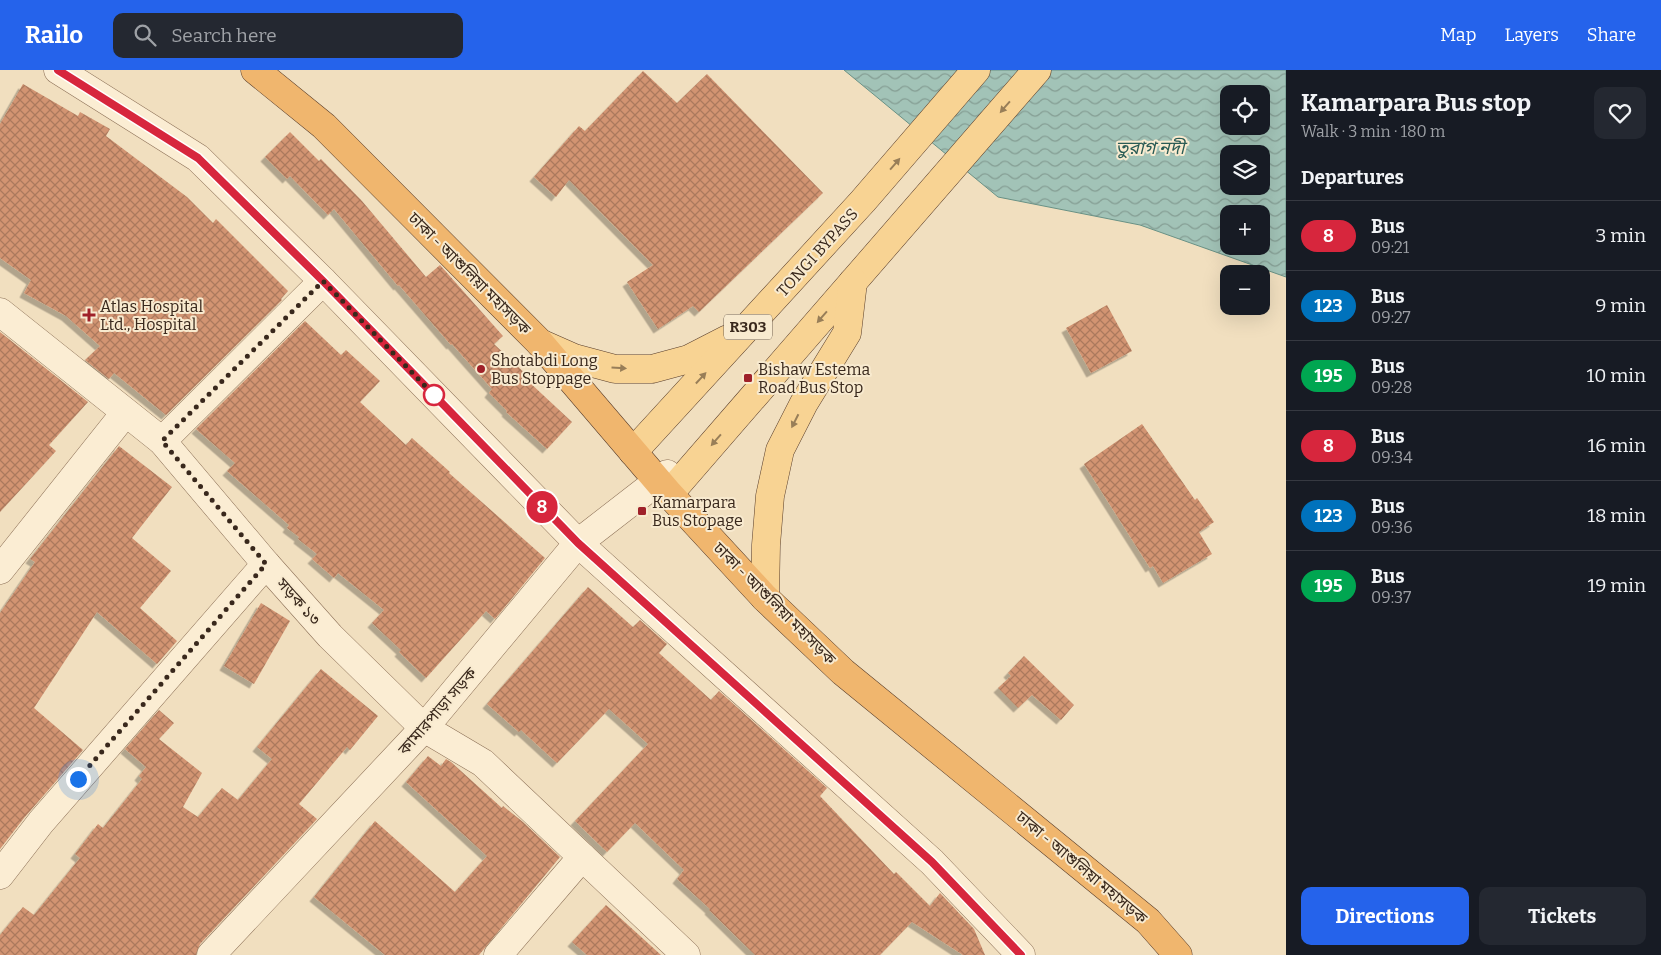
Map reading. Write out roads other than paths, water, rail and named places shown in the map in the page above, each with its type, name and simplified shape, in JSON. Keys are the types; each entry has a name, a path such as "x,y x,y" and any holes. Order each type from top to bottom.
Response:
{"highway":[{"name":"ঢাকা - আশুলিয়া মহাসড়ক","path":"255,70 324,126 540,343 633,452 668,484 765,598 844,672 1148,921 1178,955"}],"main road":[{"name":"TONGI BYPASS","path":"633,452 863,201 976,70"},
{"name":"R303","path":"668,484 853,282 1037,70"},
{"path":"765,598 766,544 770,496 780,450 804,403 847,333 853,282"},
{"path":"540,343 574,358 615,369 652,369 689,359 745,331"}],"street":[{"path":"58,70 198,158 323,281 578,543 932,862 1021,955"},
{"path":"162,441 323,281"},
{"name":"সড়ক ১৩","path":"0,312 162,441 330,636 424,728 483,763 686,955"},
{"path":"0,570 125,412"},
{"name":"কামারপাড়া সড়ক","path":"211,955 424,728 578,543 668,484"},
{"path":"0,875 48,815 266,564"},
{"path":"498,955 582,857"}],"water":[{"name":"তুরাগ নদী","path":"844,70 1286,70 1286,277 1270,271 1270,265 1252,265 1224,255 1270,255 1270,205 1220,205 1220,253 1140,225 998,197"}],"place":[{"name":"Atlas Hospital Ltd., Hospital","path":"89,315"},
{"name":"Shotabdi Long Bus Stoppage","path":"481,369"},
{"name":"Bishaw Estema Road Bus Stop","path":"748,378"},
{"name":"Kamarpara Bus Stopage","path":"642,511"}]}
